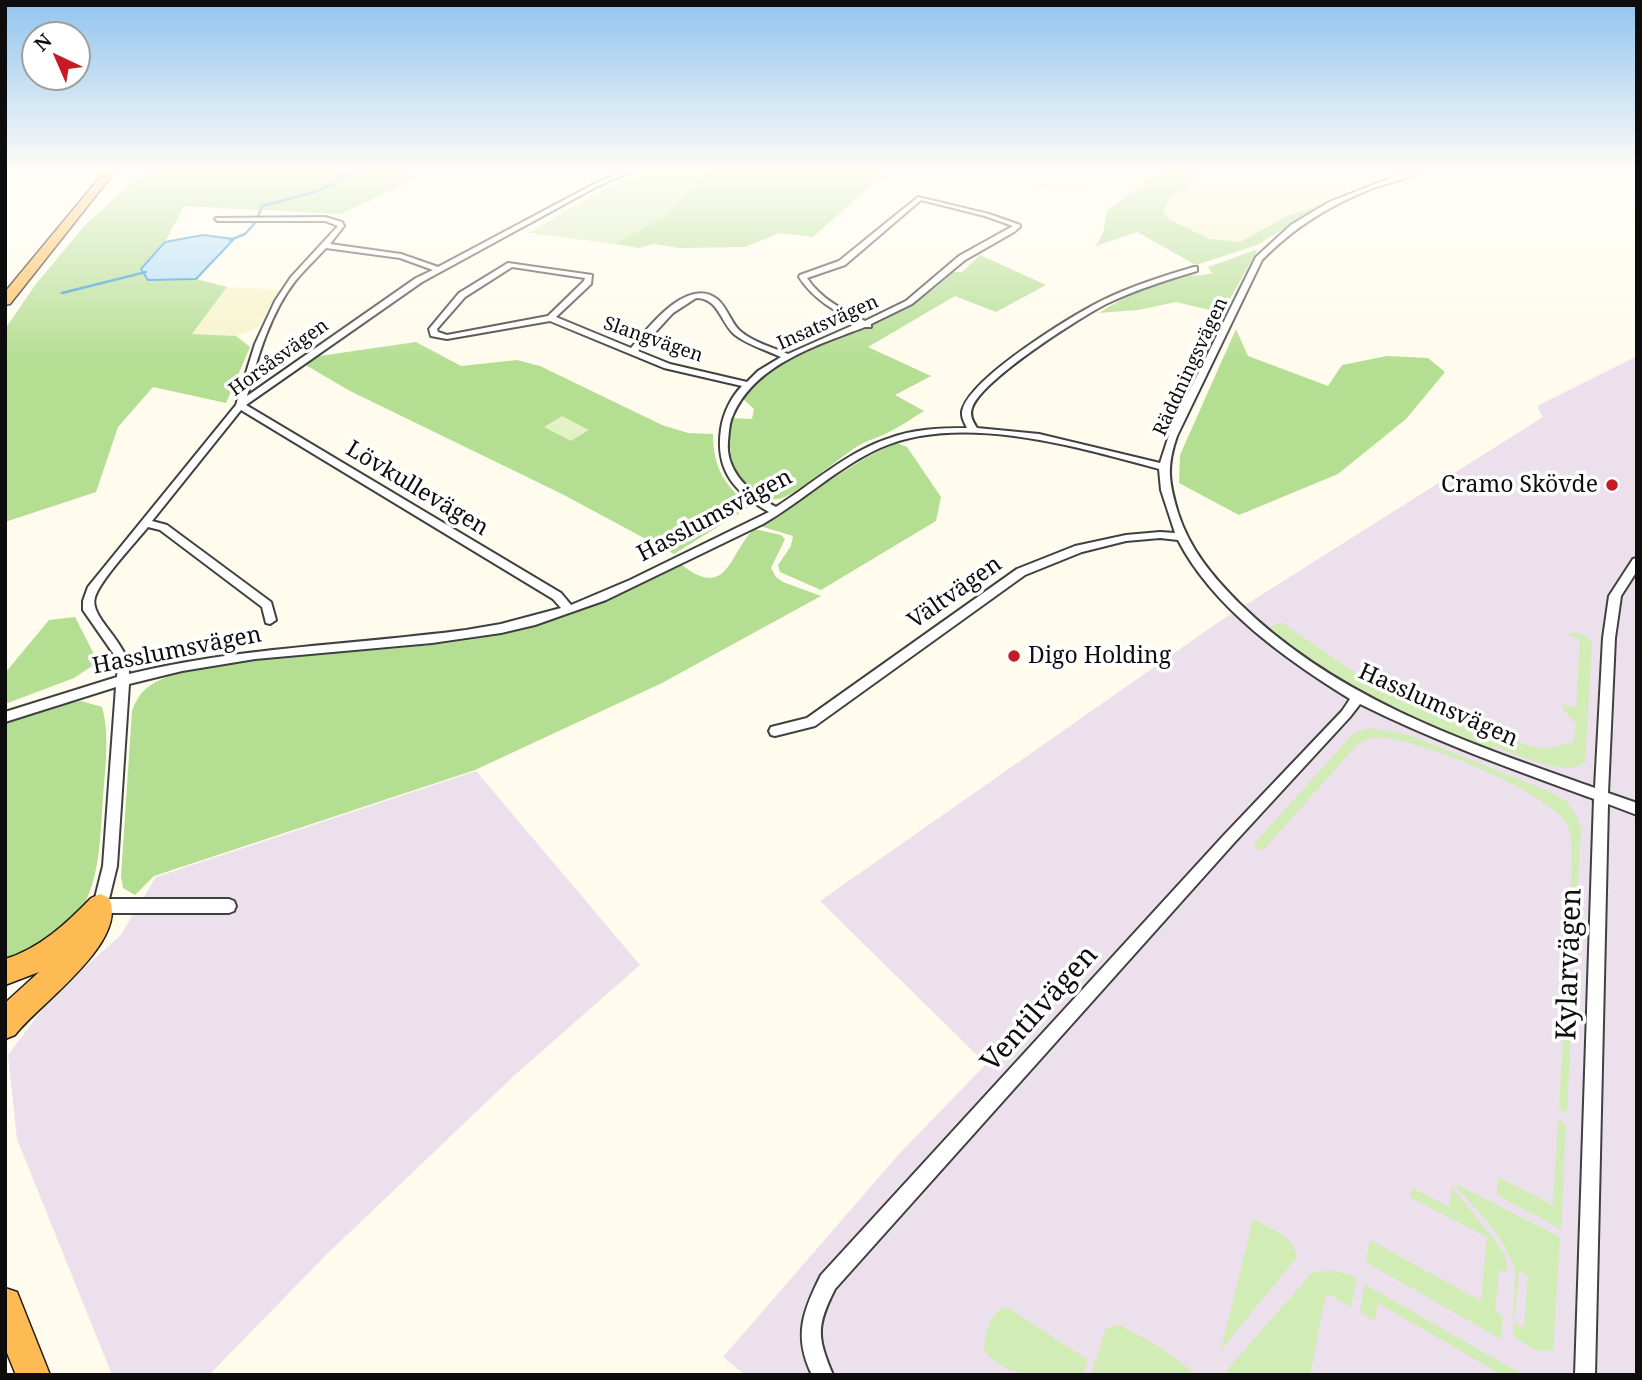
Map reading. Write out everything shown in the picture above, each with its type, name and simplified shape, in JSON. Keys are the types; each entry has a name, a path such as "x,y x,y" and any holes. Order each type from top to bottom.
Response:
{"highway":[{"path":"5,301 57,234"},
{"path":"5,972 38,959 61,943 100,906"},
{"path":"5,1025 16,1009 84,944 96,929 100,906"},
{"path":"5,1304 33,1375"}],"street":[{"path":"240,405 257,341 289,284 335,234"},
{"name":"Horsåsvägen","path":"123,680 124,665 119,648 92,616 88,604 94,587 240,405 438,269 505,234"},
{"name":"Insatsvägen","path":"868,325 822,301 807,286 803,276 842,263 876,234"},
{"name":"Insatsvägen","path":"777,512 746,492 732,479 726,463 723,432 736,398 747,385 786,356 868,325 928,290 961,258 1003,234"},
{"name":"Räddningsvägen","path":"1164,467 1180,421 1259,259 1282,234"},
{"path":"327,246 401,256 438,269"},
{"path":"519,264 589,277 588,282 551,318 447,337 434,334 433,329 462,295 503,268 519,264"},
{"path":"972,428 967,407 986,382 1101,304 1129,291 1194,269"},
{"path":"632,352 679,302 699,296 716,302 730,326 739,334 786,356"},
{"name":"Slangvägen","path":"551,318 686,371 747,385"},
{"name":"Lövkullevägen","path":"240,405 557,596 569,610"},
{"name":"Hasslumsvägen","path":"5,716 123,680 167,670 289,651 449,638 530,622 569,610 651,574 777,512 865,451 883,443 940,430 972,428 1029,435 1164,467 1167,494 1180,537 1204,573 1253,624 1295,657 1358,697 1473,748 1637,809"},
{"path":"146,523 163,527 267,605 270,620"},
{"name":"Vältvägen","path":"775,731 811,722 1021,572 1079,549 1126,538 1160,535 1180,537"},
{"name":"Kylarvägen","path":"1585,1375 1601,796 1609,638 1615,596 1637,562"},
{"path":"123,680 110,866 100,906 229,906"},
{"name":"Ventilvägen","path":"823,1375 812,1356 810,1335 814,1309 828,1282 1220,849 1346,714 1358,697"}],"shaded area":[{"path":"1199,234 1254,234 1240,242 1225,243"},
{"path":"227,287 280,290 257,328 236,336 192,335"},
{"path":"1637,356 1637,1375 745,1375 723,1357 899,1154 986,1064 820,901 1220,621 1543,417 1537,406"},
{"path":"476,771 640,965 517,1073 327,1254 209,1375 112,1375 17,1139 8,1055 54,994 120,936 156,877"}],"green space":[{"path":"77,234 169,234 141,269 148,280 196,279 227,287 192,334 236,336 250,347 226,403 153,387 118,427 96,492 5,522 5,329 36,284"},
{"path":"540,234 632,234 615,244"},
{"path":"632,234 776,234 745,247 679,248 654,244 639,248 615,244"},
{"path":"792,234 816,234 813,237"},
{"path":"1102,234 1130,234 1096,246"},
{"path":"1141,234 1200,234 1210,239 1240,242 1254,234 1275,234 1257,245 1196,265"},
{"path":"1258,249 1222,313 1176,302 1138,310 1099,313 1148,286 1180,276 1212,273 1208,267"},
{"path":"980,255 1046,285 996,312 955,296 868,347 931,376 895,395 924,411 892,431 858,446 782,498 766,499 754,495 744,486 732,461 730,446 731,418 752,419 754,409 742,398 765,377 791,360 903,309 953,272 962,272"},
{"path":"1236,329 1248,356 1328,386 1342,365 1387,356 1428,358 1445,372 1406,419 1338,474 1239,515 1179,483 1180,455"},
{"path":"416,342 461,366 517,360 540,366 662,425 688,433 713,434 715,457 722,476 734,492 751,506 674,554 562,494 350,391 304,364 312,357"},
{"path":"562,416 589,430 571,441 544,427"},
{"path":"897,443 907,447 941,497 936,521 821,590 780,572 778,565 791,546 793,536 760,526 844,471"},
{"path":"754,529 781,535 785,539 771,568 776,577 821,596 662,683 475,770 154,876 135,895 123,888 121,876 132,711 140,695 154,683 175,674 208,667 276,658 413,647 515,631 600,603 682,565 697,575 709,578 718,576"},
{"path":"75,617 98,662 74,678 5,704 5,673 49,620"},
{"path":"1281,622 1385,693 1530,746 1545,749 1574,742 1576,723 1563,709 1563,704 1576,708 1580,639 1568,635 1573,632 1586,636 1592,643 1585,762 1566,768 1527,759 1493,746 1492,750 1403,712 1347,683 1267,629"},
{"path":"81,701 102,707 106,729 106,764 98,857 89,894 69,927 48,944 5,965 5,722"},
{"path":"1368,728 1409,735 1548,791 1566,801 1577,816 1581,829 1574,951 1566,943 1572,866 1568,826 1557,812 1536,797 1477,767 1445,755 1389,739 1371,738 1357,745 1263,850 1256,848 1254,844 1353,734"},
{"path":"1573,986 1567,1113 1559,1109 1566,988"},
{"path":"1558,1120 1566,1125 1561,1229 1497,1195 1498,1177 1553,1205"},
{"path":"1456,1184 1560,1237 1553,1350 1537,1350 1513,1336 1515,1272 1511,1260 1499,1237","holes":["1519,1271 1528,1276 1524,1328 1514,1323"]},
{"path":"1452,1187 1505,1255 1508,1273 1499,1269 1495,1311 1503,1316 1501,1339 1366,1262 1370,1240 1481,1301 1487,1237 1410,1197 1412,1188 1449,1207"},
{"path":"1253,1219 1286,1238 1297,1257 1221,1350"},
{"path":"1338,1271 1357,1278 1351,1307 1326,1293 1310,1375 1232,1375 1226,1371 1313,1272"},
{"path":"1364,1284 1523,1375 1502,1375 1378,1303 1375,1321 1360,1312"},
{"path":"1007,1307 1088,1360 1083,1375 1029,1374 1004,1367 993,1360 984,1350 987,1330 996,1313"},
{"path":"1120,1325 1163,1349 1197,1375 1091,1375 1106,1328"}],"water":[{"path":"203,235 234,239 196,279 148,280 141,269 165,242"}],"waterway":[{"path":"230,240 244,234"},
{"path":"62,293 146,272"}],"place":[{"name":"Cramo Skövde","path":"1612,485"},
{"name":"Digo Holding","path":"1014,656"}]}
